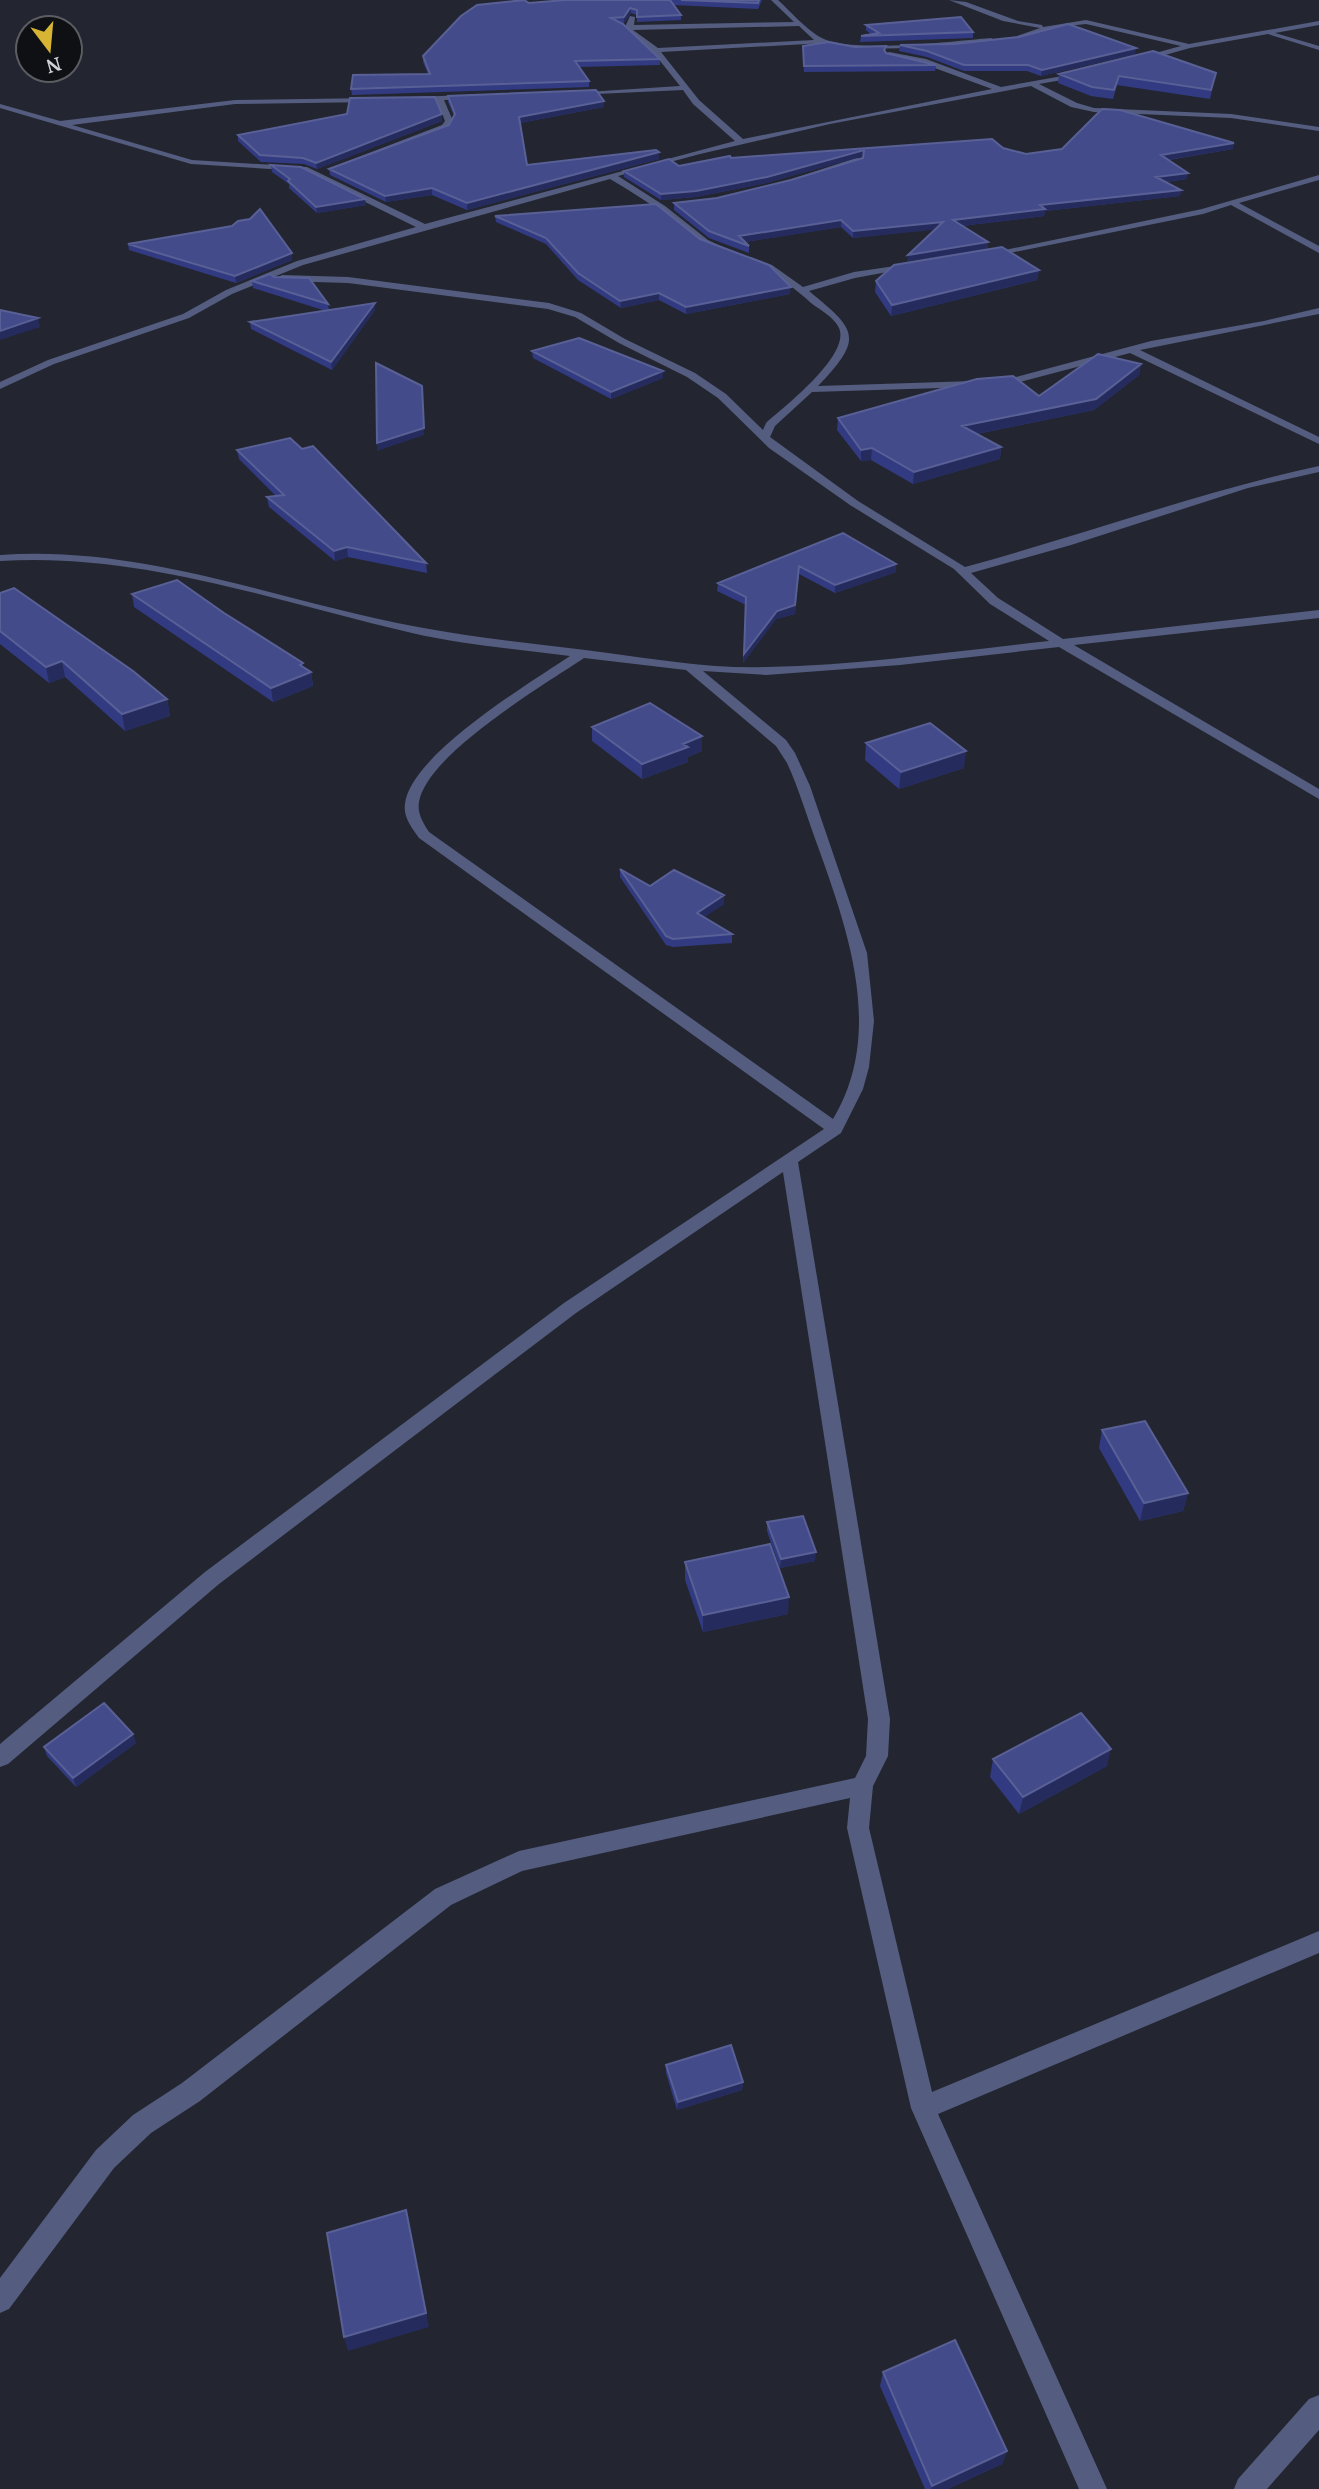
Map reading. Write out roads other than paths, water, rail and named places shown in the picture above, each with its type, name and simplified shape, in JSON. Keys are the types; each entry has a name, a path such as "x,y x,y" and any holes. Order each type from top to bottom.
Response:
{"street":[{"path":"774,0 822,42"},
{"path":"952,0 973,5 1003,21 1015,24 1097,23 1189,46"},
{"path":"632,17 629,31 656,50 683,88 741,142"},
{"path":"1124,64 1189,46 1319,23"},
{"path":"628,27 801,24"},
{"path":"845,47 1017,38 1057,25"},
{"path":"1268,33 1319,48"},
{"path":"656,50 822,42 923,61 1003,90"},
{"path":"923,61 953,43"},
{"path":"0,386 51,362 186,316 261,278 300,263 424,227 741,142 830,122 1087,73"},
{"path":"1033,84 1074,105 1094,110 1231,116 1319,129"},
{"path":"559,94 683,88"},
{"path":"404,100 479,97"},
{"path":"319,174 445,127 449,121 440,99"},
{"path":"57,124 235,102 378,100"},
{"path":"0,106 191,162 289,167 319,174 424,227"},
{"path":"781,184 859,160"},
{"path":"612,176 662,208 705,242 773,268 833,316 845,332 845,345 831,367 771,425 765,436"},
{"path":"975,257 1233,203 1319,177"},
{"path":"1233,203 1319,250"},
{"path":"649,208 673,206"},
{"path":"455,219 505,216"},
{"path":"802,290 854,275 916,266"},
{"path":"261,278 348,279 566,310 691,375 722,396 773,446 854,503 963,571 994,601 1319,795"},
{"path":"808,389 1005,383 1132,349 1319,311"},
{"path":"1132,349 1319,441"},
{"path":"963,571 1068,543 1245,485 1319,469"},
{"path":"0,558 46,555 93,558 214,580 415,630 580,655 690,667 766,671 823,668 1319,614"},
{"path":"580,655 494,715 445,754 422,777 412,800 413,818 424,835 835,1129"},
{"path":"0,1757 212,1578 570,1308 835,1129 850,1109 859,1084 866,1020 860,953 792,756 781,743 690,667"},
{"path":"789,1158 879,1719 877,1756 862,1786 858,1828 922,2108 1093,2489"},
{"path":"0,2300 105,2159 142,2124 191,2092 443,1897 519,1861 862,1786"},
{"path":"922,2108 1319,1942"},
{"path":"1248,2489 1319,2409"}]}
